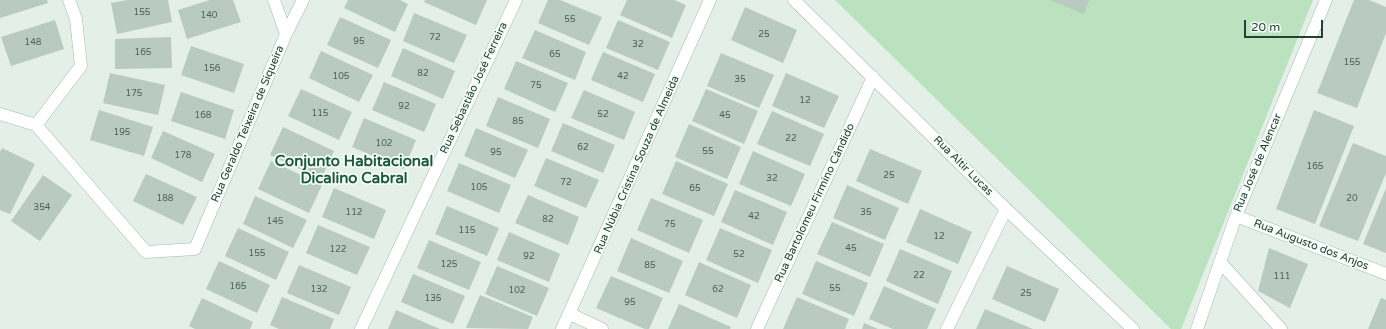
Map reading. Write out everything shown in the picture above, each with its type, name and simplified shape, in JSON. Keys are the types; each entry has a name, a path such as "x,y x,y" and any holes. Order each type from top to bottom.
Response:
{"street":[{"path":"0,114 36,125 81,66 76,20 69,0"},
{"path":"274,0 286,34"},
{"name":"Rua Geraldo Teixeira de Siqueira","path":"36,125 146,252 195,249 286,34 303,0"},
{"name":"Rua Sebastião José Ferreira","path":"361,329 516,0"},
{"name":"Rua Núbia Cristina Souza de Almeida","path":"562,329 710,0"},
{"name":"Rua Altir Lucas","path":"794,0 1006,209 1133,329"},
{"name":"Rua José de Alencar","path":"1197,329 1236,216 1326,0"},
{"name":"Rua Bartolomeu Firmino Cândido","path":"757,329 872,77"},
{"path":"946,329 1006,209"},
{"name":"Rua Augusto dos Anjos","path":"1236,216 1386,274"},
{"path":"1220,262 1281,329"},
{"path":"570,314 602,329"}],"green space":[{"path":"835,0 1313,0 1181,329 1171,329"}],"building":[{"path":"0,0 47,0 48,3 0,18"},
{"path":"127,0 168,0 172,22 117,34 111,3"},
{"path":"210,0 233,0 241,22 187,39 178,10"},
{"path":"348,0 400,0 408,4 395,32 344,8"},
{"path":"425,0 487,0 476,25 424,2"},
{"path":"548,0 560,0 602,17 589,45 538,23"},
{"path":"627,0 674,0 686,5 672,38 620,15"},
{"path":"1050,0 1089,0 1084,14"},
{"path":"1354,0 1369,0 1386,7 1386,33 1357,108 1317,93"},
{"path":"745,7 797,30 783,63 731,40"},
{"path":"414,13 467,35 454,63 403,41"},
{"path":"340,17 391,40 378,68 327,45"},
{"path":"55,20 64,49 11,66 1,37"},
{"path":"618,20 670,42 658,70 606,48"},
{"path":"535,30 586,52 575,80 522,58"},
{"path":"171,37 172,68 115,69 115,39"},
{"path":"191,46 244,64 234,93 181,75"},
{"path":"403,48 455,71 443,99 391,76"},
{"path":"321,51 373,75 359,102 309,78"},
{"path":"603,52 655,74 643,102 591,80"},
{"path":"721,53 774,75 759,108 707,86"},
{"path":"516,61 568,83 555,112 504,89"},
{"path":"110,73 165,85 158,115 103,103"},
{"path":"786,73 839,96 824,128 772,106"},
{"path":"384,82 436,104 424,132 372,110"},
{"path":"301,89 352,112 339,140 288,116"},
{"path":"706,89 758,111 744,144 692,121"},
{"path":"584,90 635,112 624,140 571,118"},
{"path":"181,92 234,110 225,139 171,121"},
{"path":"498,97 550,119 538,148 486,126"},
{"path":"99,110 153,127 144,156 90,140"},
{"path":"1314,110 1354,126 1315,224 1276,209"},
{"path":"772,111 824,134 810,166 757,144"},
{"path":"364,118 416,140 404,169 352,147"},
{"path":"563,123 615,145 603,173 551,151"},
{"path":"689,124 741,147 727,179 675,157"},
{"path":"283,127 334,151 321,179 270,155"},
{"path":"476,128 528,150 515,178 464,156"},
{"path":"163,131 215,154 202,182 151,158"},
{"path":"1353,143 1386,156 1386,173 1358,241 1319,226"},
{"path":"2,148 35,164 10,214 0,210 0,152"},
{"path":"870,149 922,171 908,204 856,181"},
{"path":"753,151 805,174 791,206 739,184"},
{"path":"546,158 599,180 586,208 534,186"},
{"path":"271,161 322,185 309,213 258,189"},
{"path":"676,161 728,184 714,216 662,194"},
{"path":"459,163 511,185 499,213 447,191"},
{"path":"146,174 197,197 183,225 133,201"},
{"path":"43,175 72,195 40,241 11,221"},
{"path":"847,185 899,208 885,240 833,218"},
{"path":"334,188 386,210 374,239 322,217"},
{"path":"1386,188 1386,253 1363,244"},
{"path":"735,190 787,212 773,245 721,222"},
{"path":"528,195 579,217 568,245 515,223"},
{"path":"255,196 307,220 293,248 243,224"},
{"path":"651,198 703,220 689,253 637,230"},
{"path":"447,206 499,228 487,256 435,234"},
{"path":"920,209 972,232 958,264 906,242"},
{"path":"832,222 884,244 870,277 817,254"},
{"path":"318,225 370,247 357,275 306,253"},
{"path":"238,228 289,252 276,280 225,256"},
{"path":"720,228 772,250 758,283 706,260"},
{"path":"509,232 560,254 549,282 497,260"},
{"path":"631,238 683,261 669,293 617,271"},
{"path":"429,240 481,262 469,290 417,268"},
{"path":"1269,248 1308,264 1290,308 1258,291"},
{"path":"900,249 952,271 938,304 886,281"},
{"path":"219,261 270,285 257,313 206,289"},
{"path":"816,261 868,283 854,316 802,294"},
{"path":"699,262 751,285 737,318 685,295"},
{"path":"299,265 351,287 339,315 287,293"},
{"path":"497,266 549,288 537,316 485,294"},
{"path":"1007,266 1059,289 1045,322 992,299"},
{"path":"413,274 465,296 453,324 401,302"},
{"path":"611,276 663,298 649,329 645,329 596,308"},
{"path":"884,286 936,309 927,329 893,329 869,319"},
{"path":"480,295 533,317 528,329 466,328"},
{"path":"282,297 334,319 330,329 279,329 270,325"},
{"path":"797,297 849,319 845,329 783,329"},
{"path":"202,298 253,322 250,329 195,329 189,326"},
{"path":"1381,298 1386,300 1386,329 1368,329"},
{"path":"679,304 731,327 730,329 668,329"},
{"path":"985,309 1033,329 976,329"},
{"path":"396,310 440,329 388,329"},
{"path":"864,323 878,329 862,329"}],"district":[{"name":"Conjunto Habitacional Dicalino Cabral","path":"354,170"}]}
